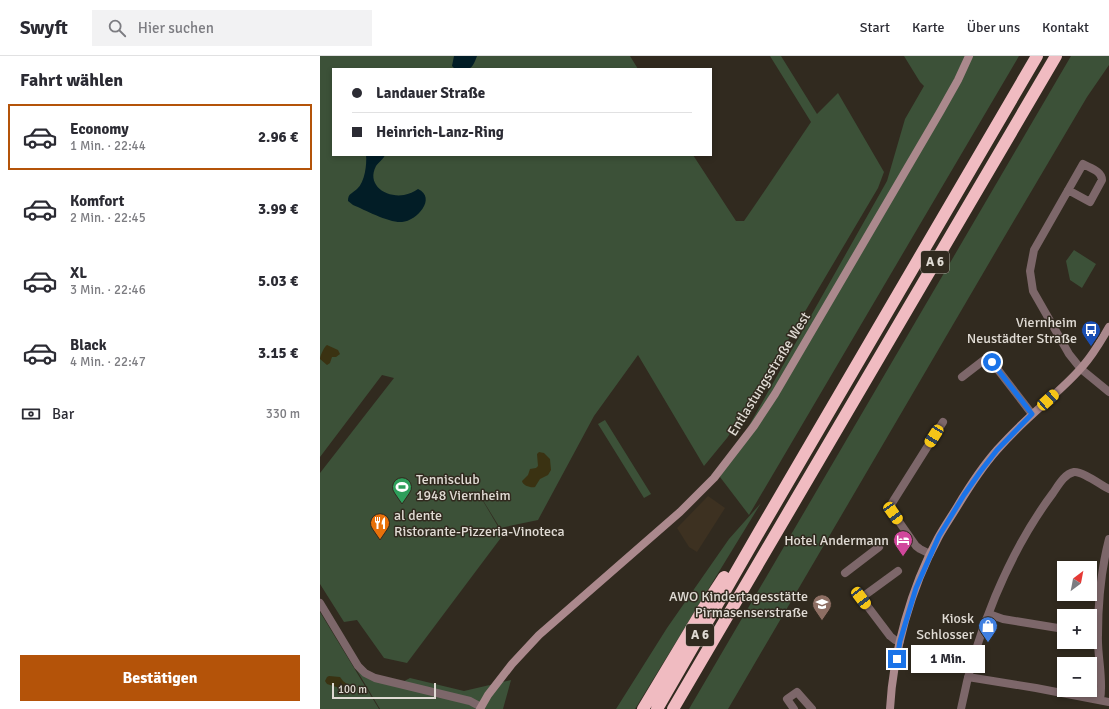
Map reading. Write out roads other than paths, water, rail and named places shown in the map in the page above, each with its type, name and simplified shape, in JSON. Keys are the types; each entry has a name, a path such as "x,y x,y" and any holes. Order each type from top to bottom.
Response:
{"highway":[{"name":"A 6","path":"657,709 1037,56"},
{"name":"A 6","path":"674,708 1056,56"},
{"path":"643,709 737,557 759,532"}],"main road":[{"name":"Entlastungsstraße West","path":"480,708 512,664 539,635 680,512 714,478 754,426 775,394 940,112 958,80 969,56"},
{"path":"890,709 900,641 916,588 939,536 964,495 997,450 1032,414 1081,369 1098,347 1109,327"}],"street":[{"path":"1068,190 1090,202 1102,180 1102,176 1100,173 1083,164 1068,190 1034,250 1030,271 1033,291 1069,354 1081,369 1109,392"},
{"path":"962,377 984,360 992,362 1032,414"},
{"path":"930,554 916,546 893,513 891,506 943,422"},
{"path":"962,709 968,678 989,614 1020,544 1045,503 1066,475 1073,472 1080,473 1109,489"},
{"path":"1097,611 1105,553 1109,539"},
{"path":"845,573 879,547"},
{"path":"898,571 860,597 890,636 895,640 900,641"},
{"path":"320,603 358,666 365,673 375,678 470,701 480,708"},
{"path":"989,614 1003,619 1057,628"},
{"path":"1096,649 1101,686 1100,700"},
{"path":"968,678 1109,702"},
{"path":"794,709 787,699 797,692 809,708"}],"water":[{"path":"454,56 477,56 473,65 469,68 454,68 452,66"},
{"path":"366,156 384,156 376,166 374,179 380,189 385,192 404,195 418,189 423,193 426,198 425,203 423,208 414,218 408,221 397,222 377,216 353,205 348,201 350,195 360,186 364,178"}],"place":[{"name":"Viernheim Neustädter Straße","path":"1091,347"},
{"name":"Tennisclub 1948 Viernheim","path":"402,504"},
{"name":"al dente Ristorante-Pizzeria-Vinoteca","path":"380,540"},
{"name":"Hotel Andermann","path":"903,557"},
{"name":"AWO Kindertagesstätte Pirmasenserstraße","path":"822,621"},
{"name":"Kiosk Schlosser","path":"988,643"}]}
